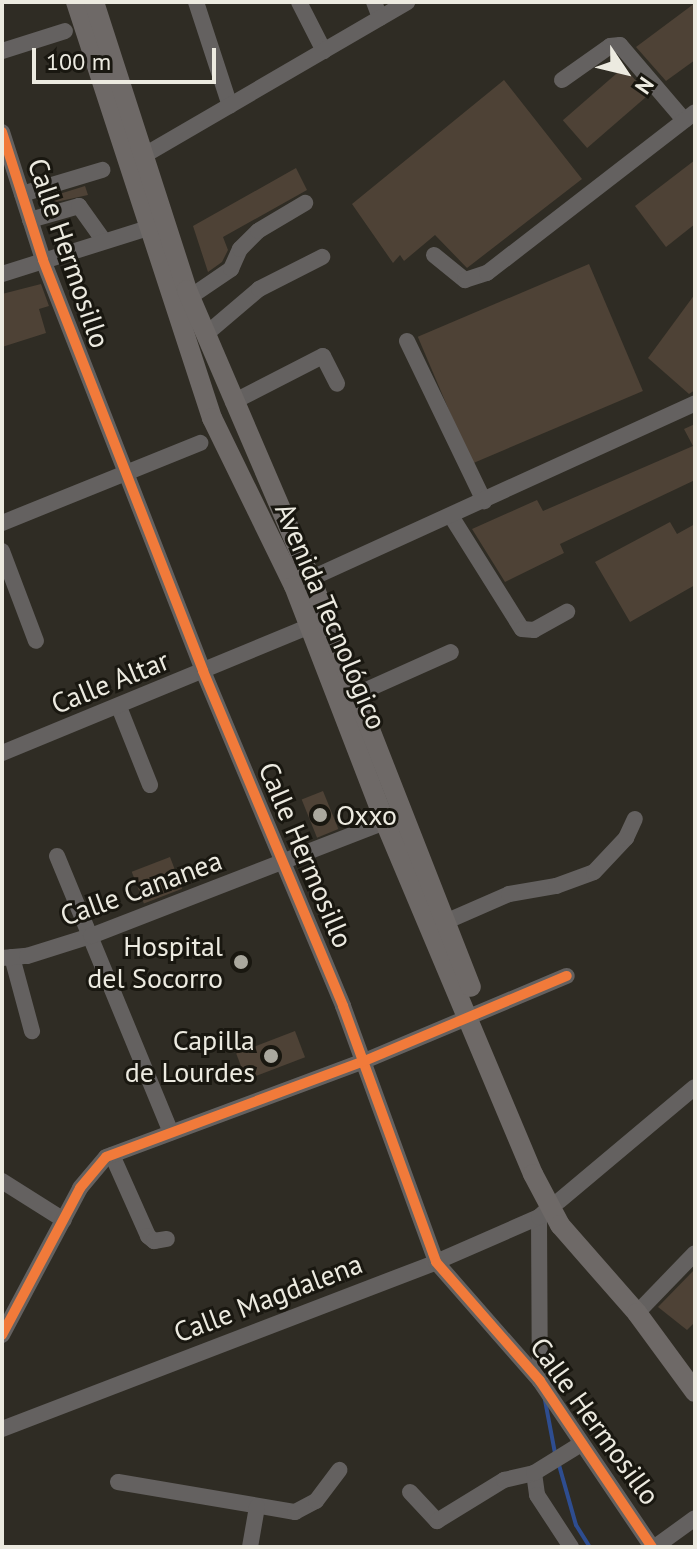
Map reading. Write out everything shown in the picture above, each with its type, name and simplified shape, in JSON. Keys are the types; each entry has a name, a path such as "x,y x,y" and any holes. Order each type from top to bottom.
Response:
{"main road":[{"name":"Avenida Tecnológico","path":"76,2 136,160"},
{"name":"Avenida Tecnológico","path":"94,2 136,160 212,418 302,582"},
{"name":"Avenida Tecnológico","path":"156,225 190,297 233,402 318,623 385,822 474,1012 549,1202 573,1236 692,1381"},
{"name":"Avenida Tecnológico","path":"318,623 355,695 445,922 474,1012"}],"street":[{"path":"196,2 230,106"},
{"path":"299,2 324,51"},
{"path":"136,160 324,51 377,10 407,2"},
{"path":"2,51 65,31"},
{"path":"434,255 457,277 475,280 690,116 620,45 562,80"},
{"name":"Calle Hermosillo","path":"2,132 43,260 203,671 362,1062 436,1262 540,1381 653,1547"},
{"path":"22,194 102,170"},
{"path":"190,297 231,269 240,249 258,231 305,203"},
{"path":"30,220 79,206 104,241"},
{"path":"2,274 156,225"},
{"path":"205,335 246,298 322,257"},
{"path":"407,341 484,501"},
{"path":"233,402 323,356 337,384"},
{"path":"302,582 695,403"},
{"path":"2,523 200,443"},
{"path":"451,516 522,629 534,630 567,612"},
{"path":"2,551 36,641"},
{"name":"Calle Altar","path":"2,753 318,623"},
{"path":"355,695 451,652"},
{"path":"119,707 150,785"},
{"path":"445,922 509,894 556,886 594,872 626,838 635,819"},
{"name":"Calle Cananea","path":"7,958 91,936 385,822"},
{"path":"57,856 171,1132"},
{"path":"7,958 32,1031"},
{"path":"2,1335 94,1166 112,1155 362,1062 474,1012 567,976"},
{"name":"Calle Magdalena","path":"2,1429 436,1262 549,1202 695,1087"},
{"path":"112,1155 148,1236 154,1241 167,1239"},
{"path":"2,1181 64,1220"},
{"path":"540,1381 549,1202"},
{"path":"637,1313 695,1253"},
{"path":"410,1492 437,1521 504,1480 534,1473 581,1444"},
{"path":"118,1482 257,1507 303,1511 339,1470"},
{"path":"534,1473 537,1495 571,1547"},
{"path":"250,1547 257,1507"},
{"path":"653,1547 695,1518"}],"building":[{"path":"695,3 695,60 666,81 636,47"},
{"path":"624,67 648,95 587,148 563,120"},
{"path":"504,80 582,179 467,268 435,235 404,261 400,255 393,263 352,204"},
{"path":"695,160 695,224 666,247 635,206"},
{"path":"296,168 307,190 223,237 228,250 222,262 208,272 193,226"},
{"path":"85,186 88,195 42,205 40,200"},
{"path":"589,264 643,391 472,464 418,337"},
{"path":"41,284 49,306 39,309 46,333 2,347 2,294"},
{"path":"695,294 695,390 689,394 648,358"},
{"path":"695,424 695,480 560,544 564,553 505,582 472,529 537,500 543,511 693,446 684,429"},
{"path":"670,522 677,534 695,524 695,585 630,622 595,562"},
{"name":"Oxxo","path":"323,791 338,829 317,838 302,800"},
{"path":"170,857 182,889 144,903 132,872"},
{"name":"Capilla de Lourdes","path":"295,1031 305,1057 246,1080 236,1054"},
{"path":"695,1269 695,1322 687,1330 658,1307"}],"waterway":[{"path":"544,1395 555,1453"},
{"path":"559,1465 576,1525 590,1547"}],"cycle path":[{"path":"2,132 43,260 203,671 343,1006 436,1262 540,1381 652,1547"},
{"path":"2,1335 80,1188 106,1157 362,1062 567,976"}],"place":[{"name":"Oxxo","path":"320,815"},
{"name":"Hospital del Socorro","path":"241,962"},
{"name":"Capilla de Lourdes","path":"271,1056"}]}
